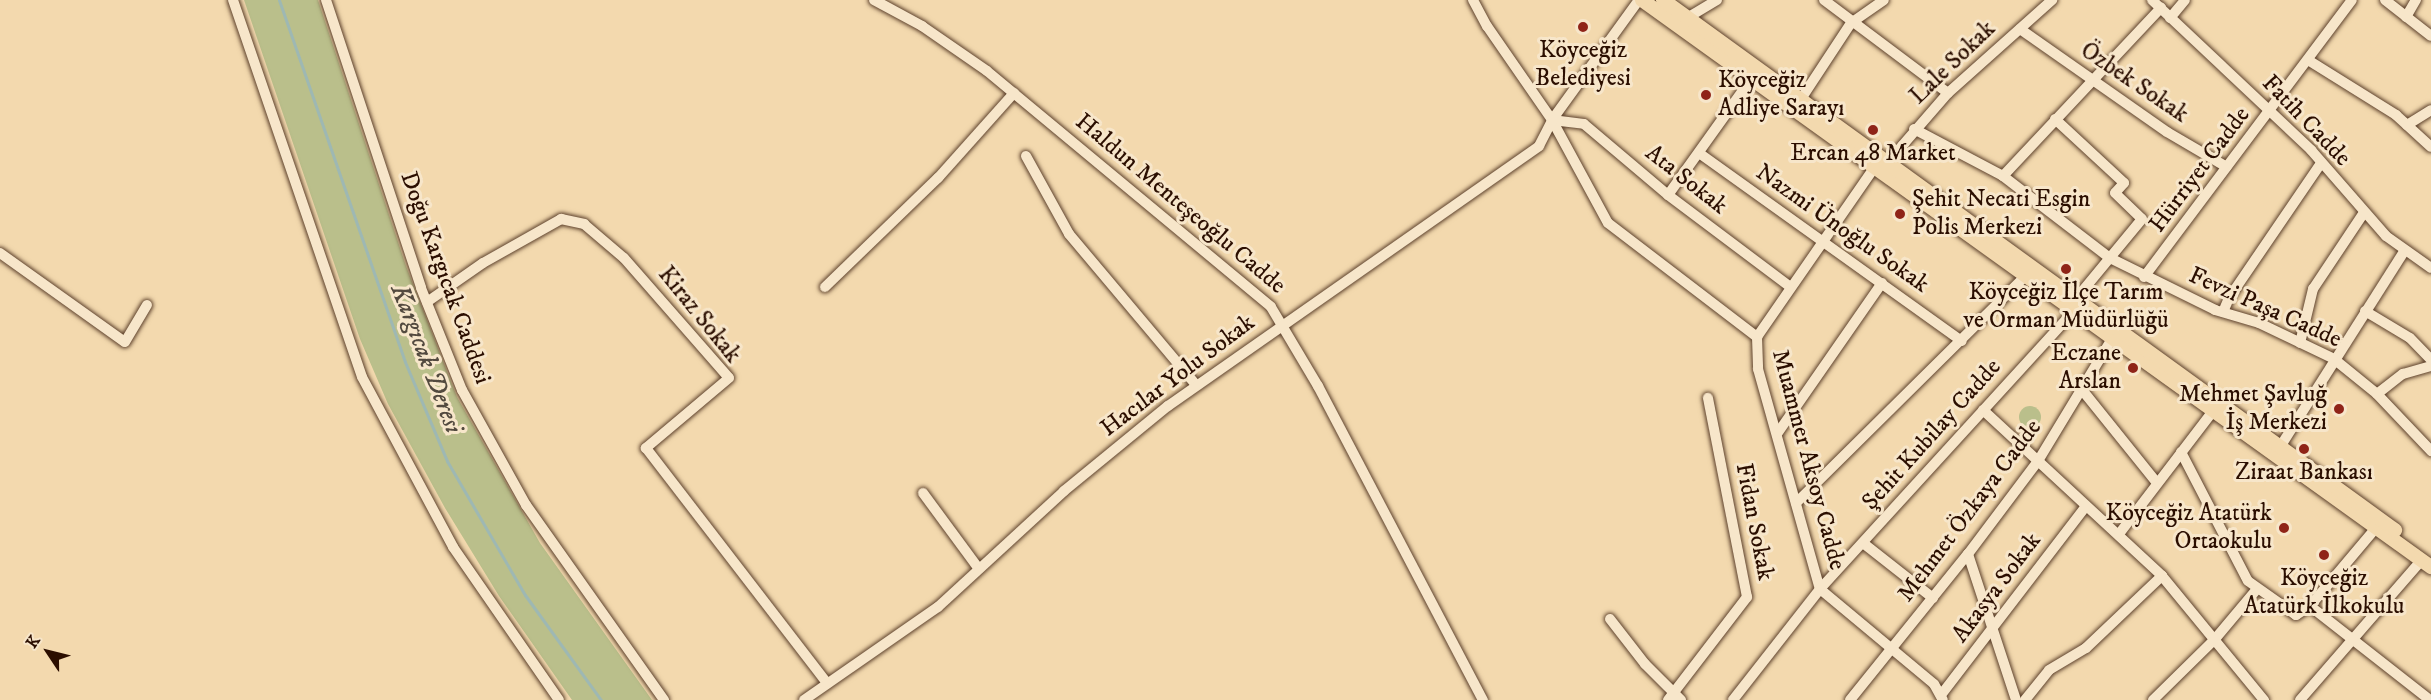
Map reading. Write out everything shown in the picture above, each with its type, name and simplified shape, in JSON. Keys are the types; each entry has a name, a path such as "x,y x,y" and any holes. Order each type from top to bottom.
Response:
{"main road":[{"path":"1640,0 2024,277 2074,306 2280,447 2428,561"},
{"path":"1663,0 1888,162 2074,306 2112,339 2376,528 2428,561"}],"street":[{"path":"233,0 362,377 467,570 559,700"},
{"name":"Doğu Kargıcak Caddesi","path":"326,0 427,302 462,390 511,481 664,700"},
{"name":"Haldun Menteşeoğlu Cadde","path":"874,0 966,54 1263,300 1284,324 1483,700"},
{"name":"Muammer Aksoy Cadde","path":"1473,0 1487,26 1552,120 1613,229 1757,338 1758,369 1820,589 1892,648 1942,697"},
{"name":"Hacılar Yolu Sokak","path":"804,700 919,621 1064,491 1196,385 1539,146 1552,120 1640,0"},
{"path":"1688,18 1717,0"},
{"path":"1824,0 1851,23 1948,93"},
{"path":"1801,99 1851,23 1884,0"},
{"name":"Lale Sokak","path":"1888,162 1914,129 1948,93 2052,0"},
{"path":"2170,18 2184,0"},
{"name":"Hürriyet Cadde","path":"2144,277 2271,111 2352,0"},
{"path":"2385,0 2431,36"},
{"path":"2406,16 2416,0"},
{"path":"2003,176 2091,82 2157,4"},
{"name":"Fatih Cadde","path":"2157,4 2271,111 2321,163 2363,214 2431,268"},
{"name":"Özbek Sokak","path":"2020,29 2091,82 2227,167"},
{"path":"2308,60 2407,125 2431,147"},
{"path":"1668,195 1751,79"},
{"path":"825,287 938,178 1014,93"},
{"path":"2407,125 2431,110"},
{"name":"Şehit Kubilay Cadde","path":"1733,700 1820,589 2074,306 2142,219 2115,193 2124,183 2055,119"},
{"name":"Ata Sokak","path":"1552,120 1584,124 1668,195 1790,286"},
{"name":"Fevzi Paşa Cadde","path":"1914,129 2003,176 2110,258 2144,277 2223,312 2259,323 2334,359 2377,394 2431,451"},
{"name":"Nazmi Ünoğlu Sokak","path":"1699,153 1962,341"},
{"path":"1026,156 1069,234 1196,385"},
{"path":"2223,312 2229,298 2321,163"},
{"path":"1757,338 1790,286 1874,168"},
{"path":"2300,343 2313,290 2363,214"},
{"name":"Kiraz Sokak","path":"427,302 492,257 561,219 584,224 624,258 729,378 646,448 827,683"},
{"path":"2280,447 2334,359 2406,250"},
{"path":"0,253 125,342 147,305"},
{"path":"1796,503 1962,341 2024,277"},
{"path":"1778,434 1882,283"},
{"path":"2365,311 2410,338 2431,360"},
{"name":"Mehmet Özkaya Cadde","path":"1850,700 1968,554 2038,460 2083,391 2112,339"},
{"path":"2377,394 2403,374 2431,366"},
{"path":"2083,391 2157,483"},
{"name":"Fidan Sokak","path":"1674,698 1747,597 1708,398"},
{"path":"1983,410 2162,576 2264,700"},
{"path":"2119,534 2213,411"},
{"path":"2181,452 2244,574 2258,589 2296,615 2310,606 2376,528"},
{"path":"923,493 979,569"},
{"name":"Akasya Sokak","path":"1942,697 2086,506"},
{"path":"1863,543 1933,598"},
{"path":"1968,554 2016,700"},
{"path":"2300,700 2428,561"},
{"path":"2025,700 2049,670 2086,648 2162,576"},
{"path":"2153,700 2215,639 2258,589"},
{"path":"2310,606 2352,641 2428,697"},
{"path":"1610,619 1674,698"}],"green space":[{"path":"244,0 318,0 406,266 457,397 540,543 652,700 572,700 499,596 445,508 388,404 360,339"},
{"path":"2026,406 2034,406 2041,413 2041,421 2034,428 2026,428 2019,421 2019,413"}],"waterway":[{"name":"Kargıcak Deresi","path":"279,0 405,362 447,461 525,595 601,700"}],"place":[{"name":"Köyceğiz Belediyesi","path":"1583,27"},
{"name":"Köyceğiz Adliye Sarayı","path":"1706,95"},
{"name":"Ercan 48 Market","path":"1873,130"},
{"name":"Şehit Necati Esgin Polis Merkezi","path":"1900,214"},
{"name":"Köyceğiz İlçe Tarım ve Orman Müdürlüğü","path":"2066,269"},
{"name":"Eczane Arslan","path":"2133,368"},
{"name":"Mehmet Şavluğ İş Merkezi","path":"2339,409"},
{"name":"Ziraat Bankası","path":"2304,449"},
{"name":"Köyceğiz Atatürk Ortaokulu","path":"2284,528"},
{"name":"Köyceğiz Atatürk İlkokulu","path":"2324,555"}]}
